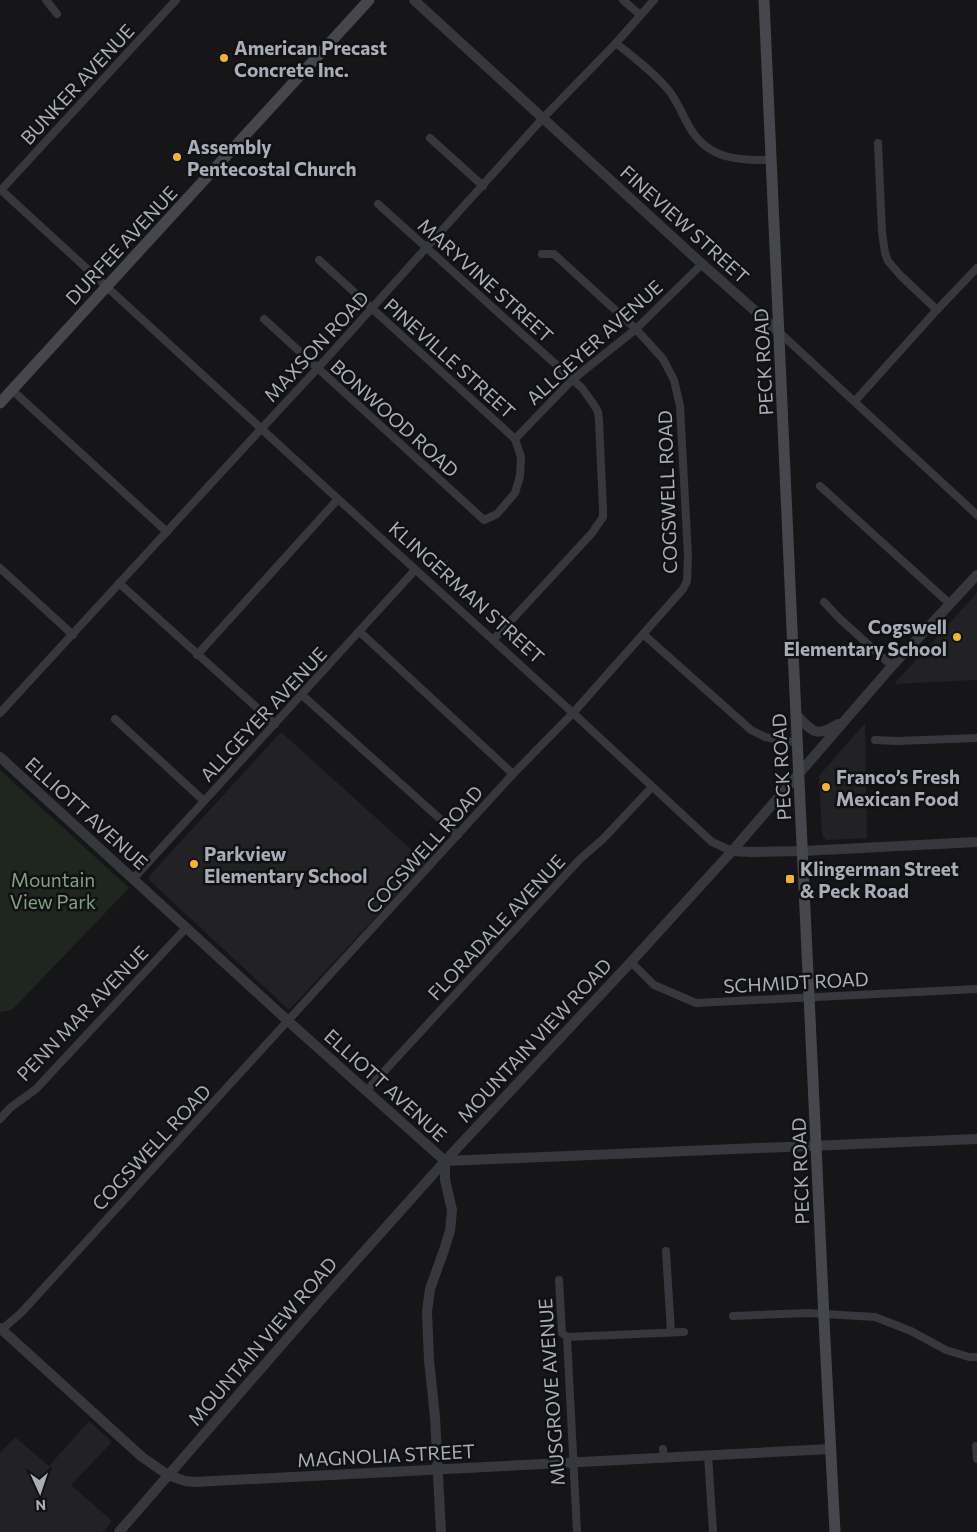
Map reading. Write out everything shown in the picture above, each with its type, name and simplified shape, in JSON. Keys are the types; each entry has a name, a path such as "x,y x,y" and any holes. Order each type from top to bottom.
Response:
{"main road":[{"name":"DURFEE AVENUE","path":"0,403 369,0"},
{"name":"PECK ROAD","path":"764,0 835,1532"}],"street":[{"path":"46,0 57,14"},
{"name":"BUNKER AVENUE","path":"1,190 176,0"},
{"name":"FINEVIEW STREET","path":"414,0 702,264 855,401 977,515"},
{"path":"623,0 640,16"},
{"name":"MAXSON ROAD","path":"0,713 372,309 543,118 616,43 654,0"},
{"path":"616,43 661,81 679,104 695,137 703,144 723,156 746,160 771,160"},
{"path":"430,138 483,186"},
{"path":"878,143 882,232 888,261 937,310"},
{"name":"KLINGERMAN STREET","path":"1,190 712,842 732,851 751,852 977,842"},
{"name":"MARYVINE STREET","path":"378,204 572,380"},
{"name":"COGSWELL ROAD","path":"1,1329 21,1313 514,774 573,713 683,589 687,581 688,556 680,406 674,380 663,359 636,329 554,254 542,254"},
{"name":"PINEVILLE STREET","path":"319,260 515,439"},
{"name":"ALLGEYER AVENUE","path":"515,439 572,380 636,329 702,264"},
{"path":"855,401 977,268"},
{"name":"BONWOOD ROAD","path":"264,320 484,520 497,514 515,492 520,476 521,457 515,439"},
{"path":"493,640 592,534 603,517 598,412 582,388 572,380"},
{"path":"12,390 167,532"},
{"path":"820,486 950,604"},
{"path":"197,655 338,499"},
{"path":"0,568 72,635"},
{"name":"ALLGEYER AVENUE","path":"133,879 416,570"},
{"name":"MOUNTAIN VIEW ROAD","path":"119,1532 445,1161 732,851 892,666 977,575"},
{"path":"119,583 274,724"},
{"path":"824,602 892,666"},
{"path":"360,632 514,774"},
{"path":"643,634 751,730 766,737 798,743"},
{"path":"302,695 458,836"},
{"path":"796,716 814,731 820,732 825,732 847,718"},
{"path":"115,719 204,801"},
{"path":"876,740 977,738"},
{"name":"ELLIOTT AVENUE","path":"0,757 288,1021 445,1161 977,1139"},
{"name":"FLORADALE AVENUE","path":"366,1091 580,859 603,839 652,787"},
{"name":"PENN MAR AVENUE","path":"0,1119 10,1108 36,1089 186,928"},
{"name":"SCHMIDT ROAD","path":"631,962 654,985 696,1003 977,989"},
{"path":"441,1532 427,1312 430,1289 450,1231 452,1210 445,1180 445,1161"},
{"path":"666,1252 671,1332"},
{"name":"MUSGROVE AVENUE","path":"559,1280 562,1333 567,1337 577,1532"},
{"path":"733,1316 808,1313 875,1317 911,1331 946,1350 969,1357 977,1357"},
{"name":"MAGNOLIA STREET","path":"1,1329 142,1457 168,1475 185,1481 207,1482 438,1470 573,1462 663,1453 708,1455 831,1449"},
{"path":"567,1337 684,1332"},
{"path":"976,1446 977,1459"},
{"path":"708,1455 713,1532"}],"shaded area":[{"name":"Cogswell Elementary School","path":"977,593 977,680 894,684"},
{"path":"865,723 867,838 826,840 822,835 819,776"},
{"path":"281,732 426,863 289,1010 149,880 150,875"},
{"path":"89,1421 112,1442 71,1485 112,1521 103,1532 0,1532 0,1453 15,1437 49,1466"}],"green space":[{"name":"Mountain View Park","path":"0,770 129,888 12,1010 0,1012"}],"place":[{"name":"American Precast Concrete Inc.","path":"224,58"},
{"name":"Assembly Pentecostal Church","path":"177,157"},
{"name":"Cogswell Elementary School","path":"957,637"},
{"name":"Franco’s Fresh Mexican Food","path":"826,787"},
{"name":"Parkview Elementary School","path":"194,864"},
{"name":"Klingerman Street & Peck Road","path":"790,879"}]}
